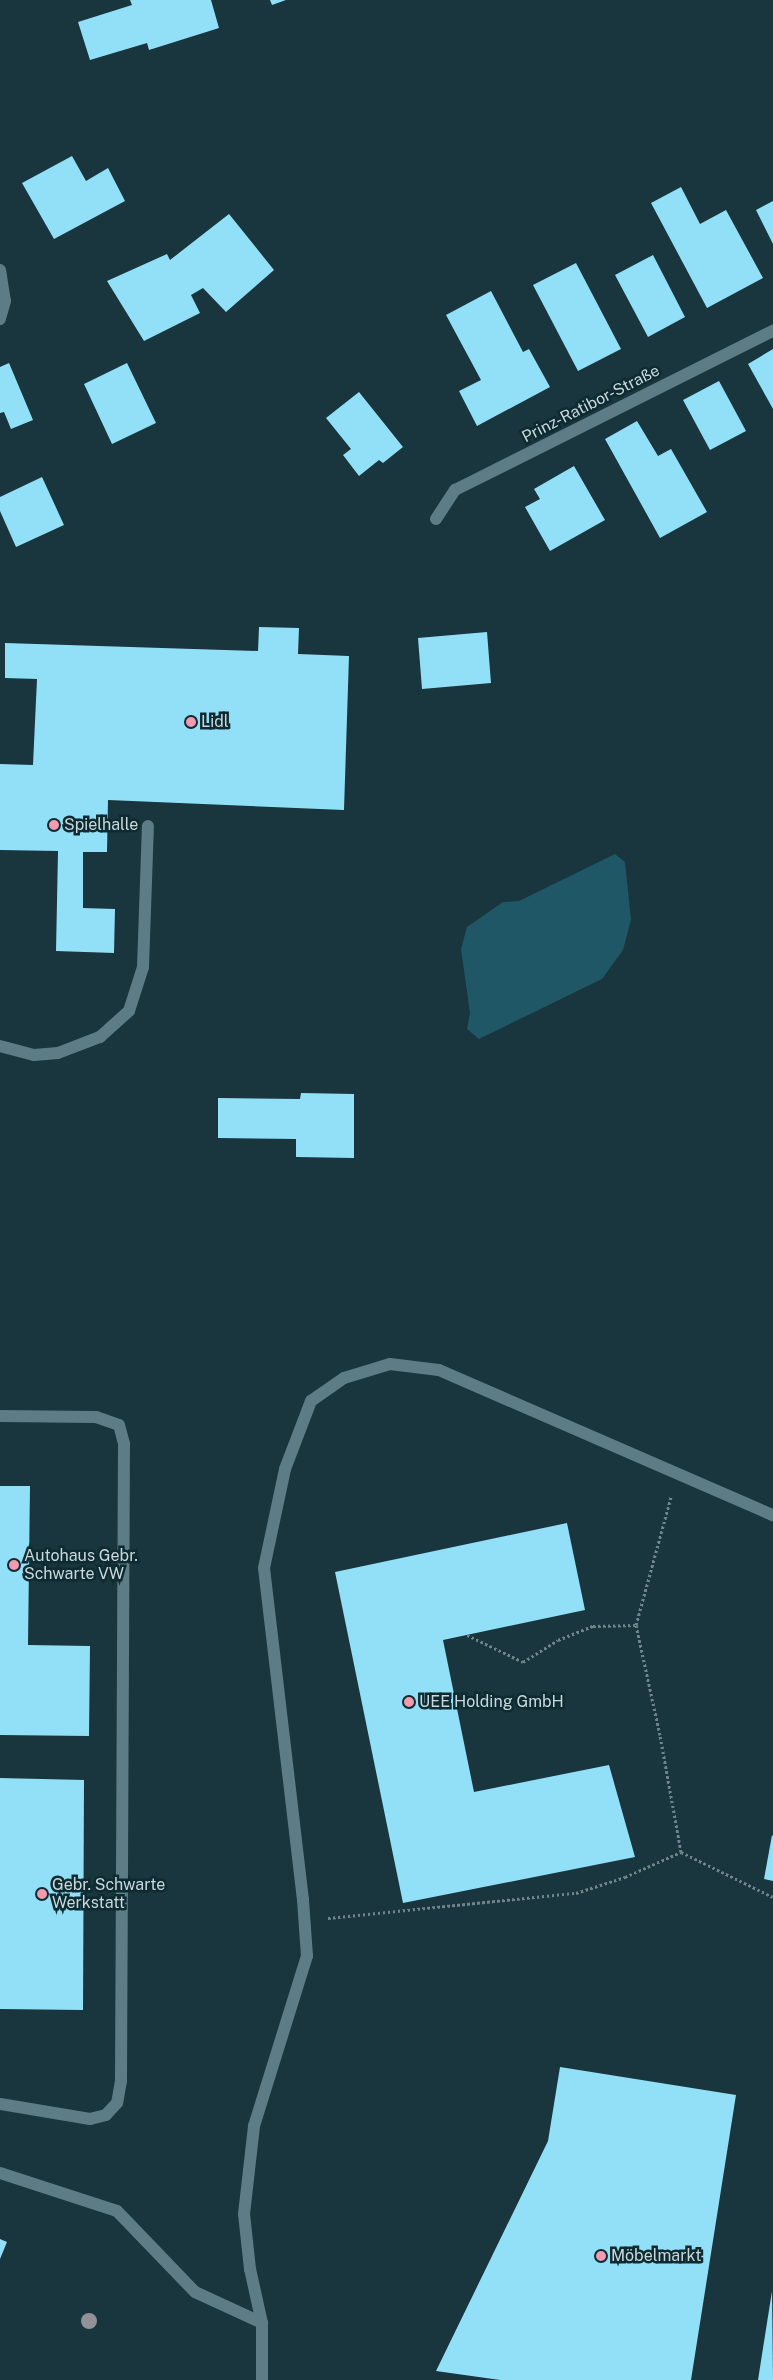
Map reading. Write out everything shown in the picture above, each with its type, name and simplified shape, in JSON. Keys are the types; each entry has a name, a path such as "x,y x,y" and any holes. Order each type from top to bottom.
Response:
{"street":[{"path":"0,270 5,301 0,319"},
{"name":"Prinz-Ratibor-Straße","path":"436,519 455,490 773,331"},
{"path":"0,1046 34,1055 58,1053 100,1037 129,1011 143,966 148,826"},
{"path":"262,2380 262,2323 250,2269 244,2214 254,2126 307,1956 305,1920 264,1568 285,1469 311,1401 344,1378 390,1364 439,1370 773,1515"},
{"path":"0,1416 96,1417 119,1425 124,1444 122,2081 117,2103 106,2115 90,2119 0,2104"},
{"path":"0,2173 117,2211 195,2292 262,2323"}],"path":[{"path":"678,1474 636,1625 660,1735 680,1852"},
{"path":"467,1635 523,1662 558,1640 593,1626 636,1625"},
{"path":"305,1920 576,1893 625,1877 680,1852"},
{"path":"680,1852 773,1897"}],"water":[{"path":"615,854 625,862 631,920 623,950 602,979 479,1039 467,1029 470,1013 461,949 467,927 503,902 519,901"}],"building":[{"path":"130,0 211,0 219,28 149,50 147,43 90,60 78,22 132,5"},
{"path":"270,0 286,0 272,5"},
{"path":"72,156 86,181 108,168 125,201 54,239 22,183"},
{"path":"681,187 700,224 726,210 763,278 707,308 651,203"},
{"path":"773,201 773,244 756,210"},
{"path":"229,214 274,270 226,312 203,288 191,295 200,313 144,341 107,281 167,254 170,260"},
{"path":"653,255 685,317 648,337 615,275"},
{"path":"576,263 621,349 578,371 533,285"},
{"path":"491,291 523,352 529,349 550,387 477,426 459,391 481,380 446,315"},
{"path":"773,349 773,409 748,364"},
{"path":"9,363 33,420 11,429 4,412 0,413 0,367"},
{"path":"127,363 156,423 112,444 84,384"},
{"path":"719,381 746,431 710,450 683,400"},
{"path":"359,392 403,447 383,463 379,460 359,476 343,455 351,449 326,418"},
{"path":"637,421 658,456 671,449 707,512 660,538 605,439"},
{"path":"574,466 605,520 550,551 525,507 540,499 534,489"},
{"path":"42,477 64,525 16,547 0,511 0,497"},
{"name":"Lidl","path":"259,627 299,628 298,654 349,656 344,810 108,800 107,852 83,852 83,908 115,909 114,953 56,951 58,851 0,850 0,764 33,765 37,679 5,678 5,643 258,651"},
{"path":"487,632 491,683 422,689 418,638"},
{"path":"301,1093 354,1094 354,1158 296,1157 296,1139 218,1138 218,1098 300,1099"},
{"name":"Autohaus Gebr. Schwarte VW","path":"0,1486 30,1486 28,1645 90,1646 89,1736 0,1735"},
{"name":"UEE Holding GmbH","path":"567,1523 585,1610 443,1640 474,1792 609,1765 635,1857 403,1903 335,1572"},
{"name":"Gebr. Schwarte Werkstatt","path":"0,1778 84,1780 83,2010 0,2009"},
{"path":"773,1836 773,1881 764,1879"},
{"name":"Möbelmarkt","path":"560,2067 736,2095 691,2380 500,2380 436,2371 548,2141"},
{"path":"0,2239 7,2242 0,2259"},
{"path":"772,2291 773,2380 758,2380"}],"place":[{"name":"Lidl","path":"191,722"},
{"name":"Spielhalle","path":"54,825"},
{"name":"Autohaus Gebr. Schwarte VW","path":"14,1565"},
{"name":"UEE Holding GmbH","path":"409,1702"},
{"name":"Gebr. Schwarte Werkstatt","path":"42,1894"},
{"name":"Möbelmarkt","path":"601,2256"}]}
